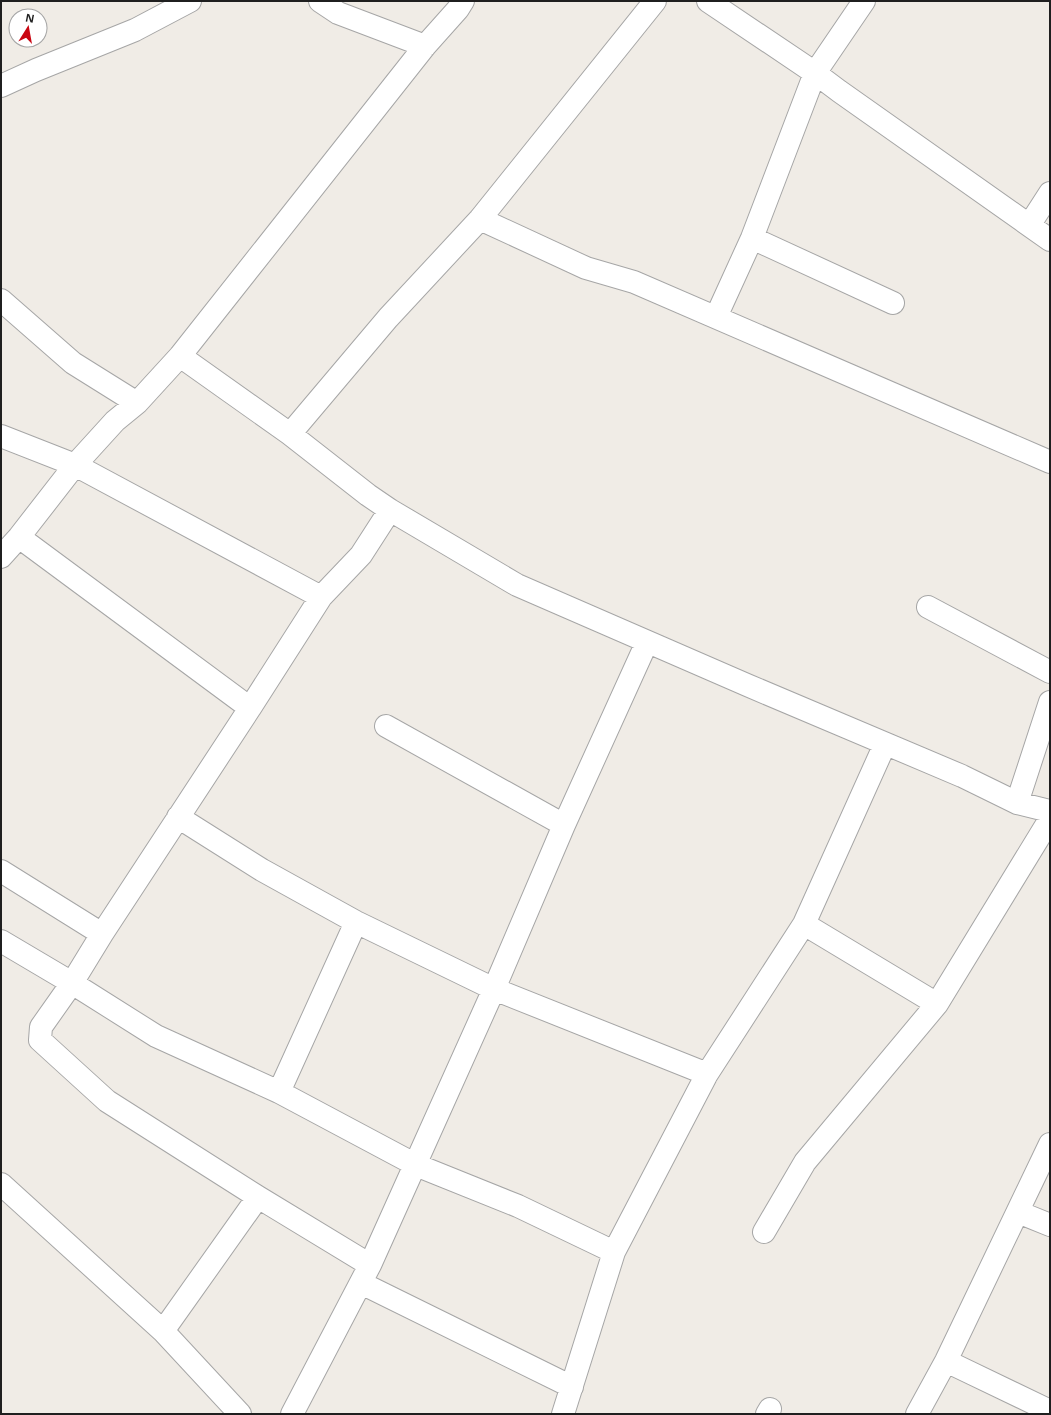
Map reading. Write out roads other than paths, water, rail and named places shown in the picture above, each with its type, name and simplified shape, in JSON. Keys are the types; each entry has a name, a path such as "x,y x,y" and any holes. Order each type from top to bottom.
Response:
{"street":[{"path":"1,86 36,70 135,30 190,1"},
{"path":"320,1 338,13 424,46"},
{"path":"290,434 388,318 480,218 655,1"},
{"path":"708,1 816,73 839,91 1030,224 1050,240"},
{"path":"716,317 752,238 816,73 864,1"},
{"path":"1,557 19,537 75,465 115,421 136,403 180,356 424,46 455,4"},
{"path":"1030,224 1050,193"},
{"path":"480,218 586,268 634,282 1050,462"},
{"path":"752,238 893,303"},
{"path":"1,300 73,363 136,403"},
{"path":"180,356 290,434 368,495 390,510 516,585 962,776 1017,803 1050,811"},
{"path":"1,436 75,465 321,597"},
{"path":"390,510 361,556 321,597 102,934 72,983 41,1027 40,1040 107,1101 258,1198 366,1274 572,1387"},
{"path":"19,537 250,708"},
{"path":"928,607 1050,672"},
{"path":"292,1414 366,1274 494,989 564,825 647,642"},
{"path":"1017,803 1050,702"},
{"path":"386,726 564,825"},
{"path":"563,1414 614,1252 707,1074 804,924 886,744"},
{"path":"178,817 262,870 356,922 494,989 707,1074"},
{"path":"764,1232 805,1162 937,1004 1050,819"},
{"path":"1,871 102,934"},
{"path":"279,1092 356,922"},
{"path":"804,924 937,1004"},
{"path":"1,941 72,983 156,1036 279,1092 416,1165 518,1206 614,1252"},
{"path":"917,1414 946,1361 1050,1144"},
{"path":"1,1184 163,1331 240,1414"},
{"path":"163,1331 258,1198"},
{"path":"1018,1212 1050,1225"},
{"path":"946,1361 1050,1411"}]}
